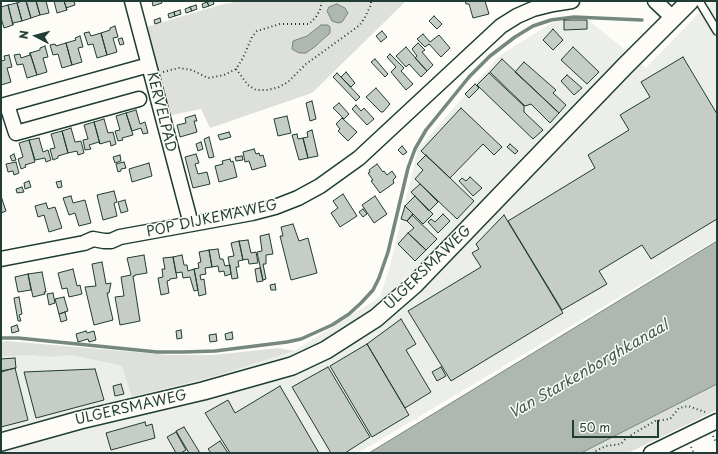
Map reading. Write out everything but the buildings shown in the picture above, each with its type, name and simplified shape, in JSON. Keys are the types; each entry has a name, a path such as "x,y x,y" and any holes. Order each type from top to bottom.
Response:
{"street":[{"name":"KERVELPAD","path":"132,1 191,224"},
{"name":"POP DIJKEMAWEG","path":"1,258 84,243 93,239 111,241 120,237 252,213 275,207 298,198 320,186 359,158 501,26 517,16 533,9 572,1"},
{"path":"655,1 673,18 690,1"},
{"name":"ULGERSMAWEG","path":"1,442 80,420 203,391 292,366 326,350 376,318 414,285 673,18"},
{"path":"139,99 16,133 4,106 150,69"},
{"path":"651,453 714,418"}],"lane":[{"path":"699,1 717,31"}],"path":[{"path":"150,69 180,68 192,70 208,78 224,75 236,69 243,58 252,37 257,31 280,24 309,24 320,10 322,1"},
{"path":"236,69 248,85 256,90 268,90 279,87 292,78 306,64 360,25 366,17 371,1"},
{"path":"592,453 606,446 621,444 625,437 655,421 670,419 679,408 688,406 714,418"}],"shaded area":[{"path":"240,1 406,1 312,93 210,128 201,109 167,116 143,28 220,5","holes":["307,36 326,38 306,53 299,53 292,49 293,41"]},
{"path":"714,1 717,1 717,239 358,453 1,453 1,357 29,355 49,357 71,355 122,366 133,397 220,375 294,351 380,297 390,266 418,149 499,56 550,24 562,20 588,20 646,68 697,15"},
{"path":"7,341 169,355 214,355 278,348 294,351 220,375 132,397 122,366 71,355 49,357 29,355 1,357 1,342"},
{"path":"717,384 717,410 628,453 581,453"}],"water":[{"path":"337,4 345,8 348,13 342,22 338,23 332,21 327,11 329,7"},
{"path":"321,25 328,25 330,27 330,33 316,46 306,53 299,53 292,49 293,41 307,36"},
{"name":"Van Starkenborghkanaal","path":"717,241 717,384 581,453 369,453"}],"waterway":[{"path":"1,338 18,338 157,352 215,351 301,339 332,325 349,314 361,303 373,290 379,278 388,252 408,168 415,149 426,130 469,77 490,56 515,37 533,26 551,20 574,17 642,20"}]}
